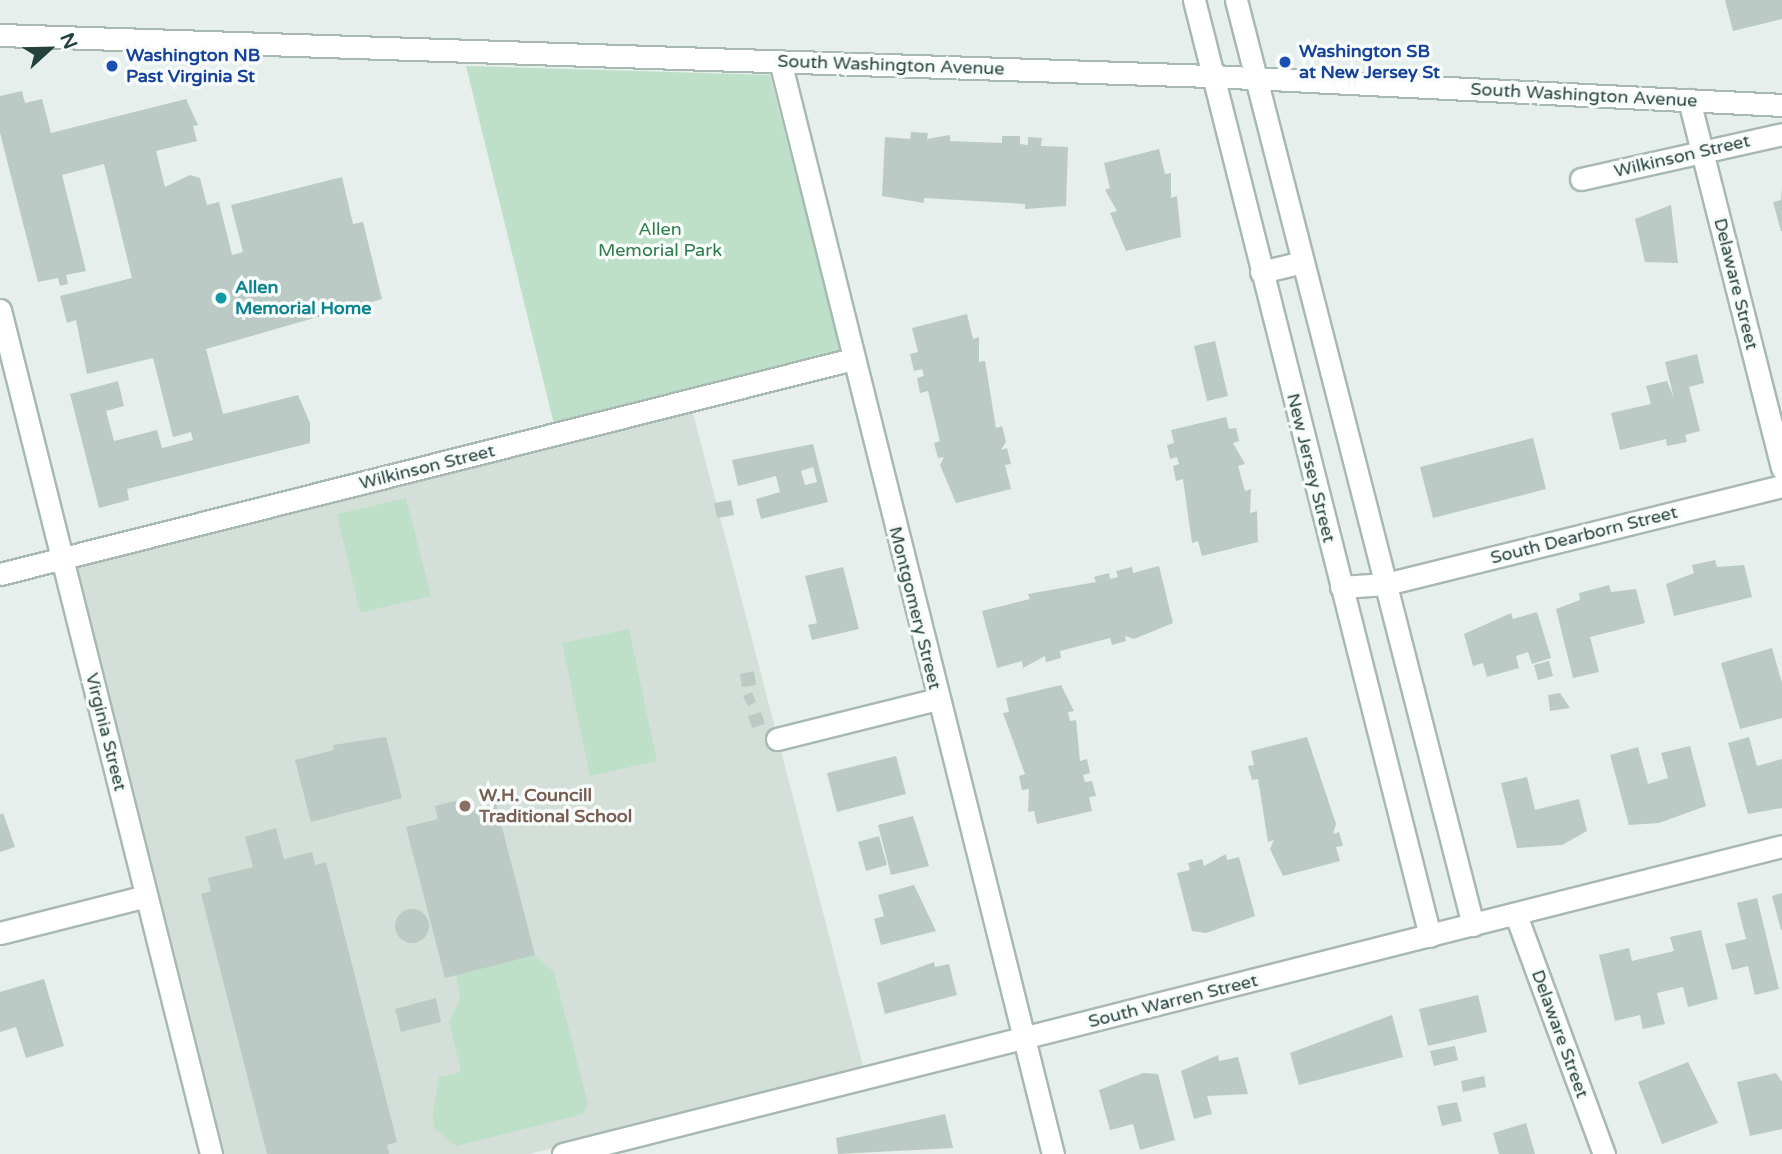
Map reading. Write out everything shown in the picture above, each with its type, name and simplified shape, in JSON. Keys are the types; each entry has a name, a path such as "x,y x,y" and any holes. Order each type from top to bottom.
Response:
{"street":[{"name":"New Jersey Street","path":"1194,0 1430,936"},
{"path":"1236,0 1473,925"},
{"name":"South Washington Avenue","path":"0,35 1212,76 1782,105"},
{"name":"Montgomery Street","path":"780,61 1053,1154"},
{"name":"Delaware Street","path":"1689,100 1782,468"},
{"name":"Wilkinson Street","path":"1581,179 1782,134"},
{"path":"1261,272 1303,262"},
{"name":"Virginia Street","path":"0,310 211,1154"},
{"name":"Wilkinson Street","path":"0,574 853,359"},
{"name":"South Dearborn Street","path":"1341,587 1386,584 1782,486"},
{"path":"777,739 938,698"},
{"name":"South Warren Street","path":"563,1154 631,1146 1023,1039 1782,846"},
{"path":"0,933 146,896"},
{"name":"Delaware Street","path":"1516,915 1604,1154"}],"shaded area":[{"name":"W.H. Councill Traditional School","path":"687,390 863,1066 530,1154 219,1154 72,546"}],"green space":[{"name":"Allen Memorial Park","path":"466,66 770,75 840,350 554,424"},
{"path":"406,498 431,596 360,613 337,514"},
{"path":"629,629 657,761 590,776 562,643"},
{"path":"535,955 554,972 588,1104 583,1114 456,1146 434,1128 433,1113 439,1077 461,1072 449,1021 460,999 456,975"}],"building":[{"path":"1725,0 1782,0 1782,19 1733,31"},
{"name":"Allen Memorial Home","path":"22,91 25,103 42,99 51,133 186,99 198,125 193,126 197,141 156,151 165,187 190,175 200,178 207,205 219,202 232,255 243,252 231,205 342,177 353,224 363,222 382,299 368,303 370,313 359,315 356,306 206,349 223,414 298,395 310,423 310,443 127,489 129,500 99,508 70,394 118,381 124,406 106,411 114,441 157,430 162,448 193,440 191,432 173,437 153,358 87,374 76,320 67,323 60,296 132,278 104,164 62,175 86,271 66,275 68,284 60,286 58,278 38,282 0,133 0,96"},
{"path":"911,132 928,133 927,139 950,135 950,141 1002,143 1002,136 1020,136 1020,144 1028,145 1028,137 1042,138 1041,146 1068,147 1066,206 1025,209 1025,204 924,198 924,203 882,196 885,137 910,139"},
{"path":"1159,149 1165,174 1171,173 1171,198 1177,196 1181,237 1126,251 1110,213 1117,211 1105,190 1110,188 1104,163"},
{"path":"1782,187 1781,231 1773,202 1781,200"},
{"path":"1671,205 1678,263 1645,262 1635,219"},
{"path":"967,314 973,339 979,337 979,362 985,361 996,428 1002,426 1006,442 1001,450 1007,448 1011,464 1005,465 1011,489 956,503 940,465 944,457 938,458 934,443 940,441 928,391 920,393 917,378 924,376 922,369 914,371 910,354 918,352 912,328"},
{"path":"1215,341 1228,396 1207,401 1194,346"},
{"path":"1697,354 1704,383 1689,387 1700,431 1685,435 1687,442 1667,446 1666,439 1620,450 1611,413 1651,404 1646,386 1667,381 1674,398 1665,362"},
{"path":"1226,417 1229,429 1236,428 1239,441 1233,443 1245,464 1238,466 1245,491 1251,489 1250,513 1257,511 1258,542 1202,556 1198,541 1192,543 1183,479 1176,481 1173,466 1179,464 1177,457 1170,459 1167,445 1174,443 1171,430"},
{"path":"1533,438 1546,489 1433,518 1420,467"},
{"path":"813,444 828,502 761,519 756,499 780,492 776,476 738,486 732,460","holes":["813,467 817,482 805,485 801,471"]},
{"path":"731,500 734,515 717,518 714,503"},
{"path":"1715,560 1717,567 1744,565 1752,597 1674,616 1666,584 1694,573 1692,565"},
{"path":"1159,566 1173,623 1134,639 1125,636 1126,641 1112,645 1110,638 1060,651 1061,658 1046,662 1045,656 1023,668 1022,661 997,668 982,611 1030,599 1028,594 1096,582 1094,577 1109,573 1110,579 1118,577 1116,571 1132,567 1133,573"},
{"path":"843,567 859,629 812,640 808,625 817,623 805,576"},
{"path":"1609,585 1611,592 1636,589 1645,623 1590,637 1599,672 1573,678 1556,609 1580,600 1579,593"},
{"path":"1537,612 1551,658 1532,664 1528,652 1516,656 1519,668 1487,677 1483,663 1473,666 1464,634 1511,613 1513,619"},
{"path":"1772,648 1782,683 1782,718 1740,729 1721,663"},
{"path":"1549,661 1553,676 1538,680 1534,665"},
{"path":"754,671 756,685 742,687 740,674"},
{"path":"1061,685 1074,711 1068,712 1070,721 1076,720 1080,761 1087,759 1090,773 1083,775 1085,782 1092,781 1096,796 1089,797 1092,811 1037,824 1034,811 1028,812 1029,789 1022,790 1019,776 1025,774 1003,713 1009,712 1006,698"},
{"path":"752,692 756,702 748,706 743,696"},
{"path":"1560,693 1570,708 1550,711 1548,695"},
{"path":"761,712 765,724 752,728 748,716"},
{"path":"386,737 402,798 311,822 295,760 334,750 333,745"},
{"path":"1307,737 1336,824 1333,834 1339,832 1343,846 1336,847 1340,861 1283,876 1270,849 1274,840 1268,842 1258,779 1252,780 1248,766 1254,765 1251,751"},
{"path":"1749,737 1757,766 1782,759 1782,808 1748,814 1728,743"},
{"path":"1690,746 1706,806 1659,823 1629,825 1610,755 1638,747 1648,784 1668,778 1661,753"},
{"path":"896,756 906,794 837,812 827,773"},
{"path":"1527,777 1535,810 1579,799 1587,831 1562,845 1517,848 1501,783"},
{"path":"458,800 462,813 496,804 535,955 445,978 406,827 438,819 435,806"},
{"path":"3,813 15,847 0,852 0,815"},
{"path":"913,816 929,866 891,875 878,825"},
{"path":"276,828 284,859 312,852 315,865 326,862 397,1142 387,1145 389,1154 267,1154 201,894 211,891 208,878 253,867 245,837"},
{"path":"879,836 887,865 866,871 858,842"},
{"path":"1226,854 1227,860 1239,857 1255,916 1206,933 1192,931 1177,873 1190,870 1188,863 1202,859 1204,866"},
{"path":"914,885 936,931 881,945 874,919 884,916 878,895"},
{"path":"1782,893 1782,930 1781,930 1772,896"},
{"path":"1757,898 1779,989 1755,995 1748,966 1732,970 1725,944 1746,939 1737,903"},
{"path":"412,909 424,914 429,926 424,938 412,943 400,938 395,926 400,914"},
{"path":"1701,930 1718,999 1688,1007 1683,987 1657,993 1665,1024 1643,1029 1640,1015 1615,1021 1599,955 1629,948 1632,961 1674,951 1670,937"},
{"path":"934,962 935,967 949,964 957,995 885,1014 877,983"},
{"path":"44,979 64,1046 26,1058 16,1027 0,1032 0,992"},
{"path":"1478,995 1487,1032 1428,1046 1419,1009"},
{"path":"436,998 441,1022 401,1032 395,1009"},
{"path":"1392,1015 1403,1057 1299,1085 1290,1053"},
{"path":"1455,1046 1458,1060 1434,1066 1430,1051"},
{"path":"1218,1055 1219,1061 1238,1057 1248,1094 1207,1096 1212,1114 1194,1119 1181,1071"},
{"path":"1688,1062 1718,1123 1662,1144 1638,1082"},
{"path":"1143,1073 1158,1074 1175,1140 1140,1150 1133,1124 1110,1130 1099,1090"},
{"path":"1776,1073 1782,1082 1782,1129 1750,1136 1737,1082"},
{"path":"1484,1076 1486,1087 1463,1092 1461,1081"},
{"path":"1457,1102 1462,1121 1442,1126 1437,1106"},
{"path":"945,1114 953,1148 838,1154 836,1138"},
{"path":"1526,1123 1535,1154 1499,1154 1493,1133"}],"place":[{"name":"Washington SB at New Jersey St","path":"1285,62"},
{"name":"Washington NB Past Virginia St","path":"112,66"},
{"name":"Allen Memorial Home","path":"221,298"},
{"name":"W.H. Councill Traditional School","path":"465,806"}]}
